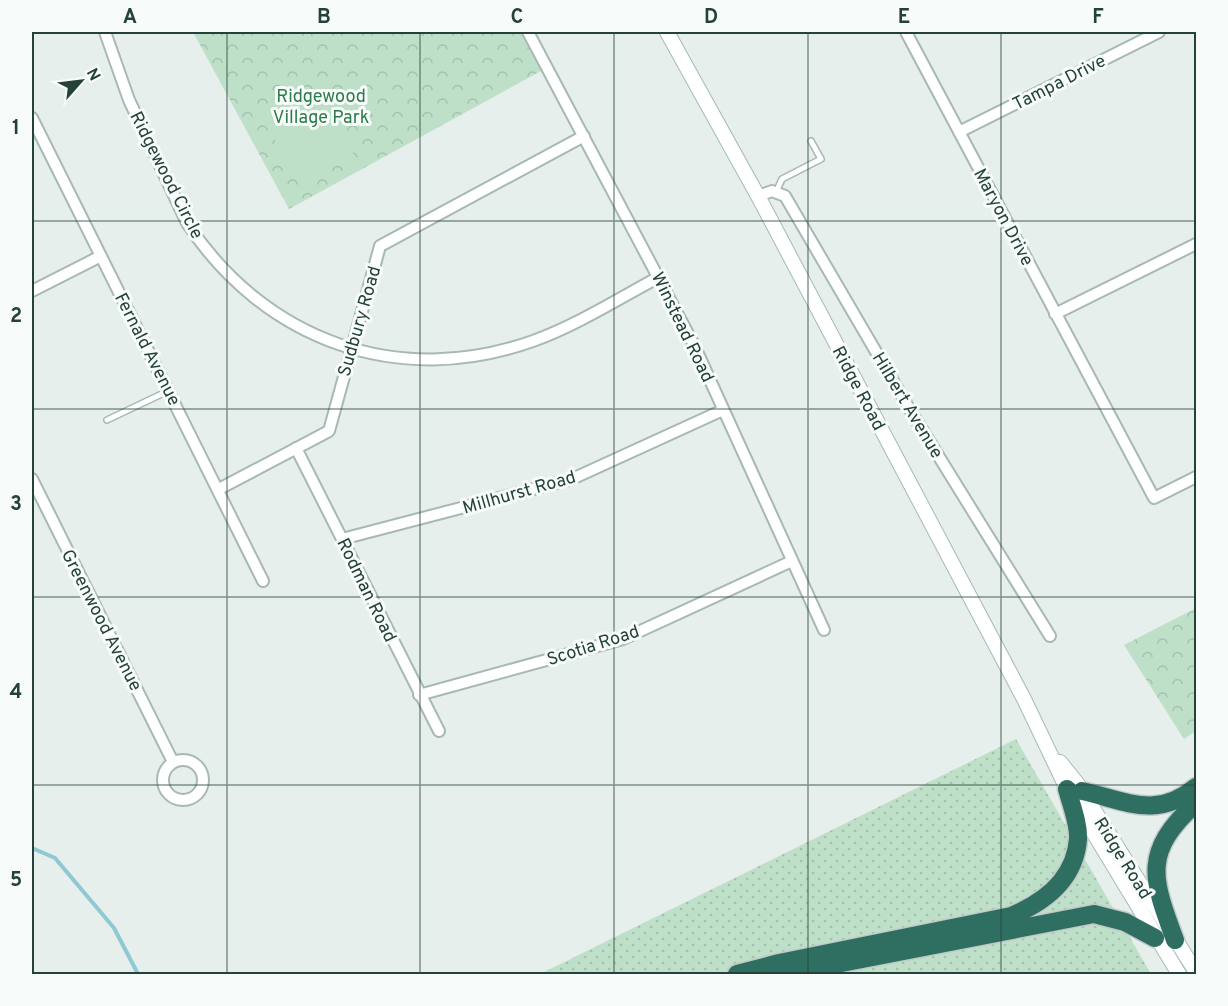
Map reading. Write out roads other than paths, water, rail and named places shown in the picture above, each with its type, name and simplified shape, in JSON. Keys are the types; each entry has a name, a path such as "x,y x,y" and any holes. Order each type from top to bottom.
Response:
{"highway":[{"path":"737,975 779,963 1011,915 1035,906 1052,893 1066,876 1074,858 1078,837 1075,790 1141,807 1162,806 1184,798 1197,788"},
{"path":"1175,940 1157,891 1156,864 1164,838 1179,819 1197,803"},
{"path":"785,975 1094,914 1125,922 1155,938"}],"street":[{"name":"Ridgewood Circle","path":"105,32 118,73 187,223 212,257 262,304 318,337 351,348 419,361 459,359 501,351 558,331 659,277"},
{"name":"Winstead Road","path":"528,32 659,277 824,630"},
{"name":"Ridge Road","path":"667,32 758,196 1047,746 1197,972"},
{"name":"Maryon Drive","path":"906,32 1154,498 1197,477"},
{"name":"Tampa Drive","path":"959,132 1159,32"},
{"name":"Fernald Avenue","path":"32,118 263,581"},
{"name":"Sudbury Road","path":"219,489 329,431 380,246 584,136"},
{"path":"758,196 772,191 776,192"},
{"name":"Hilbert Avenue","path":"776,192 785,196 910,410 1050,636"},
{"path":"1055,314 1197,244"},
{"path":"32,291 101,256"},
{"name":"Millhurst Road","path":"342,539 572,479 723,410"},
{"name":"Rodman Road","path":"296,448 439,731"},
{"name":"Greenwood Avenue","path":"32,479 173,762"},
{"name":"Scotia Road","path":"419,695 623,639 792,561"},
{"name":"Ridge Road","path":"1075,790 1155,938 1179,975"}],"lane":[{"path":"776,192 782,179 821,159 811,141"},
{"path":"107,420 169,390"}],"waterway":[{"path":"32,848 55,858 114,928 138,974"}],"park label":[{"name":"Ridgewood Village Park","path":"321,106"}]}
